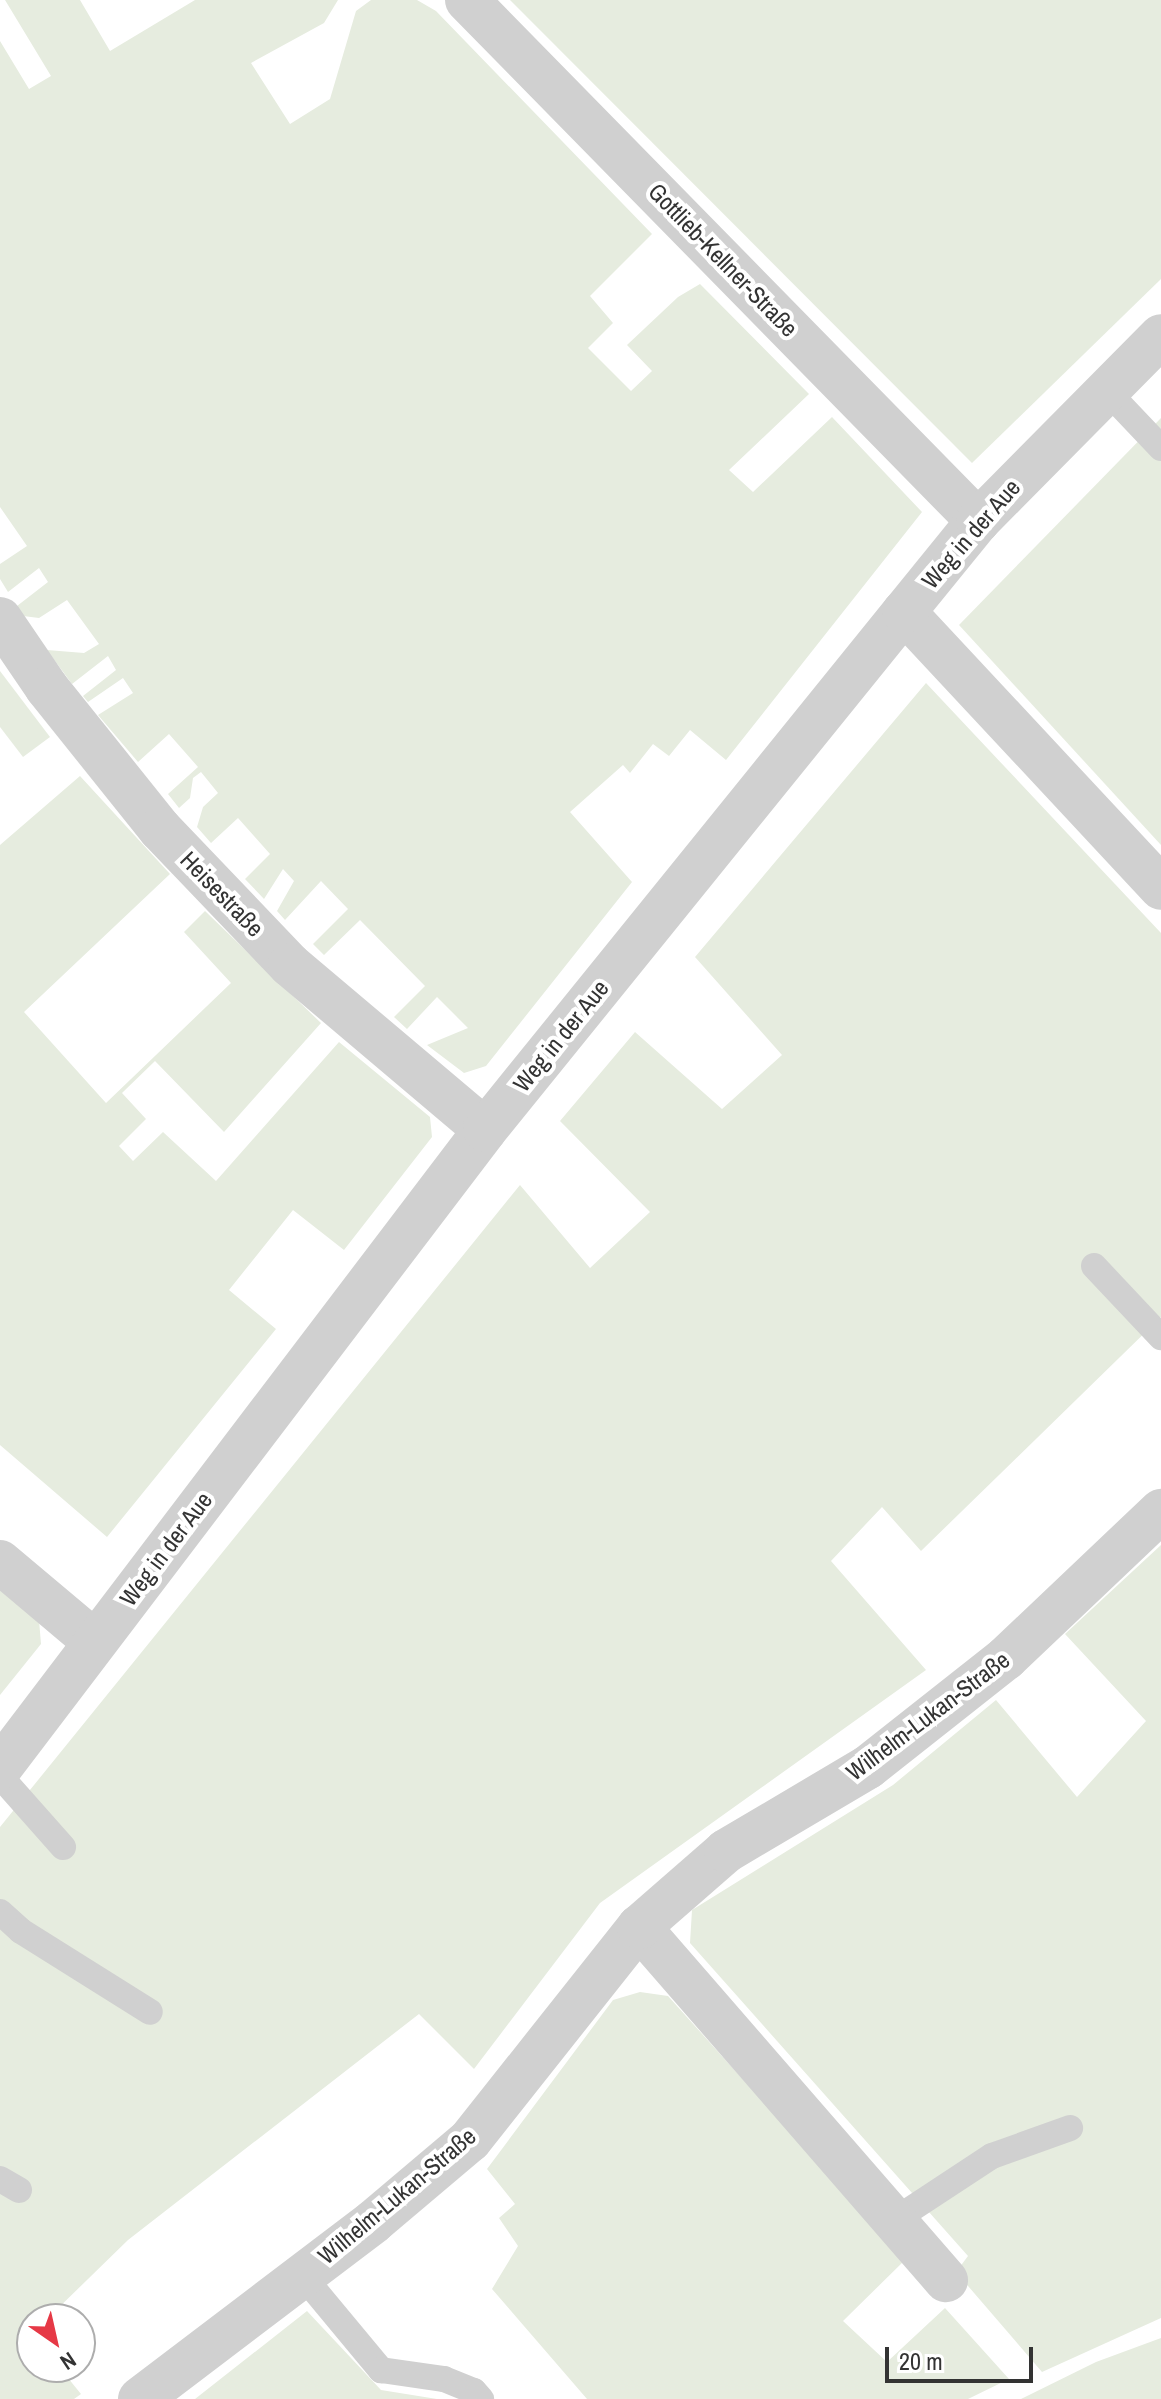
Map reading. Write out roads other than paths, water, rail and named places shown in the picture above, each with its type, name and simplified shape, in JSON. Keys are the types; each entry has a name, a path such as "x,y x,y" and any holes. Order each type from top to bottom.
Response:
{"street":[{"name":"Gottlieb-Kellner-Straße","path":"467,0 978,521"},
{"name":"Weg in der Aue","path":"0,1768 485,1130 904,612 978,521 1161,336"},
{"path":"904,612 1161,888"},
{"name":"Heisestraße","path":"0,619 47,688 160,829 290,965 485,1130"},
{"name":"Wilhelm-Lukan-Straße","path":"140,2399 302,2275 470,2140 639,1927 726,1851 868,1767 1006,1658 1161,1511"},
{"path":"0,1562 95,1642"},
{"path":"639,1927 946,2280"}],"lane":[{"path":"1106,390 1161,448"},
{"path":"1094,1266 1161,1337"},
{"path":"0,1776 63,1847"},
{"path":"0,1912 21,1931 150,2012"},
{"path":"893,2221 992,2156 1070,2128"},
{"name":"Wilhelm-Lukan-Straße","path":"302,2275 381,2370 444,2379 474,2391 481,2399"}]}
